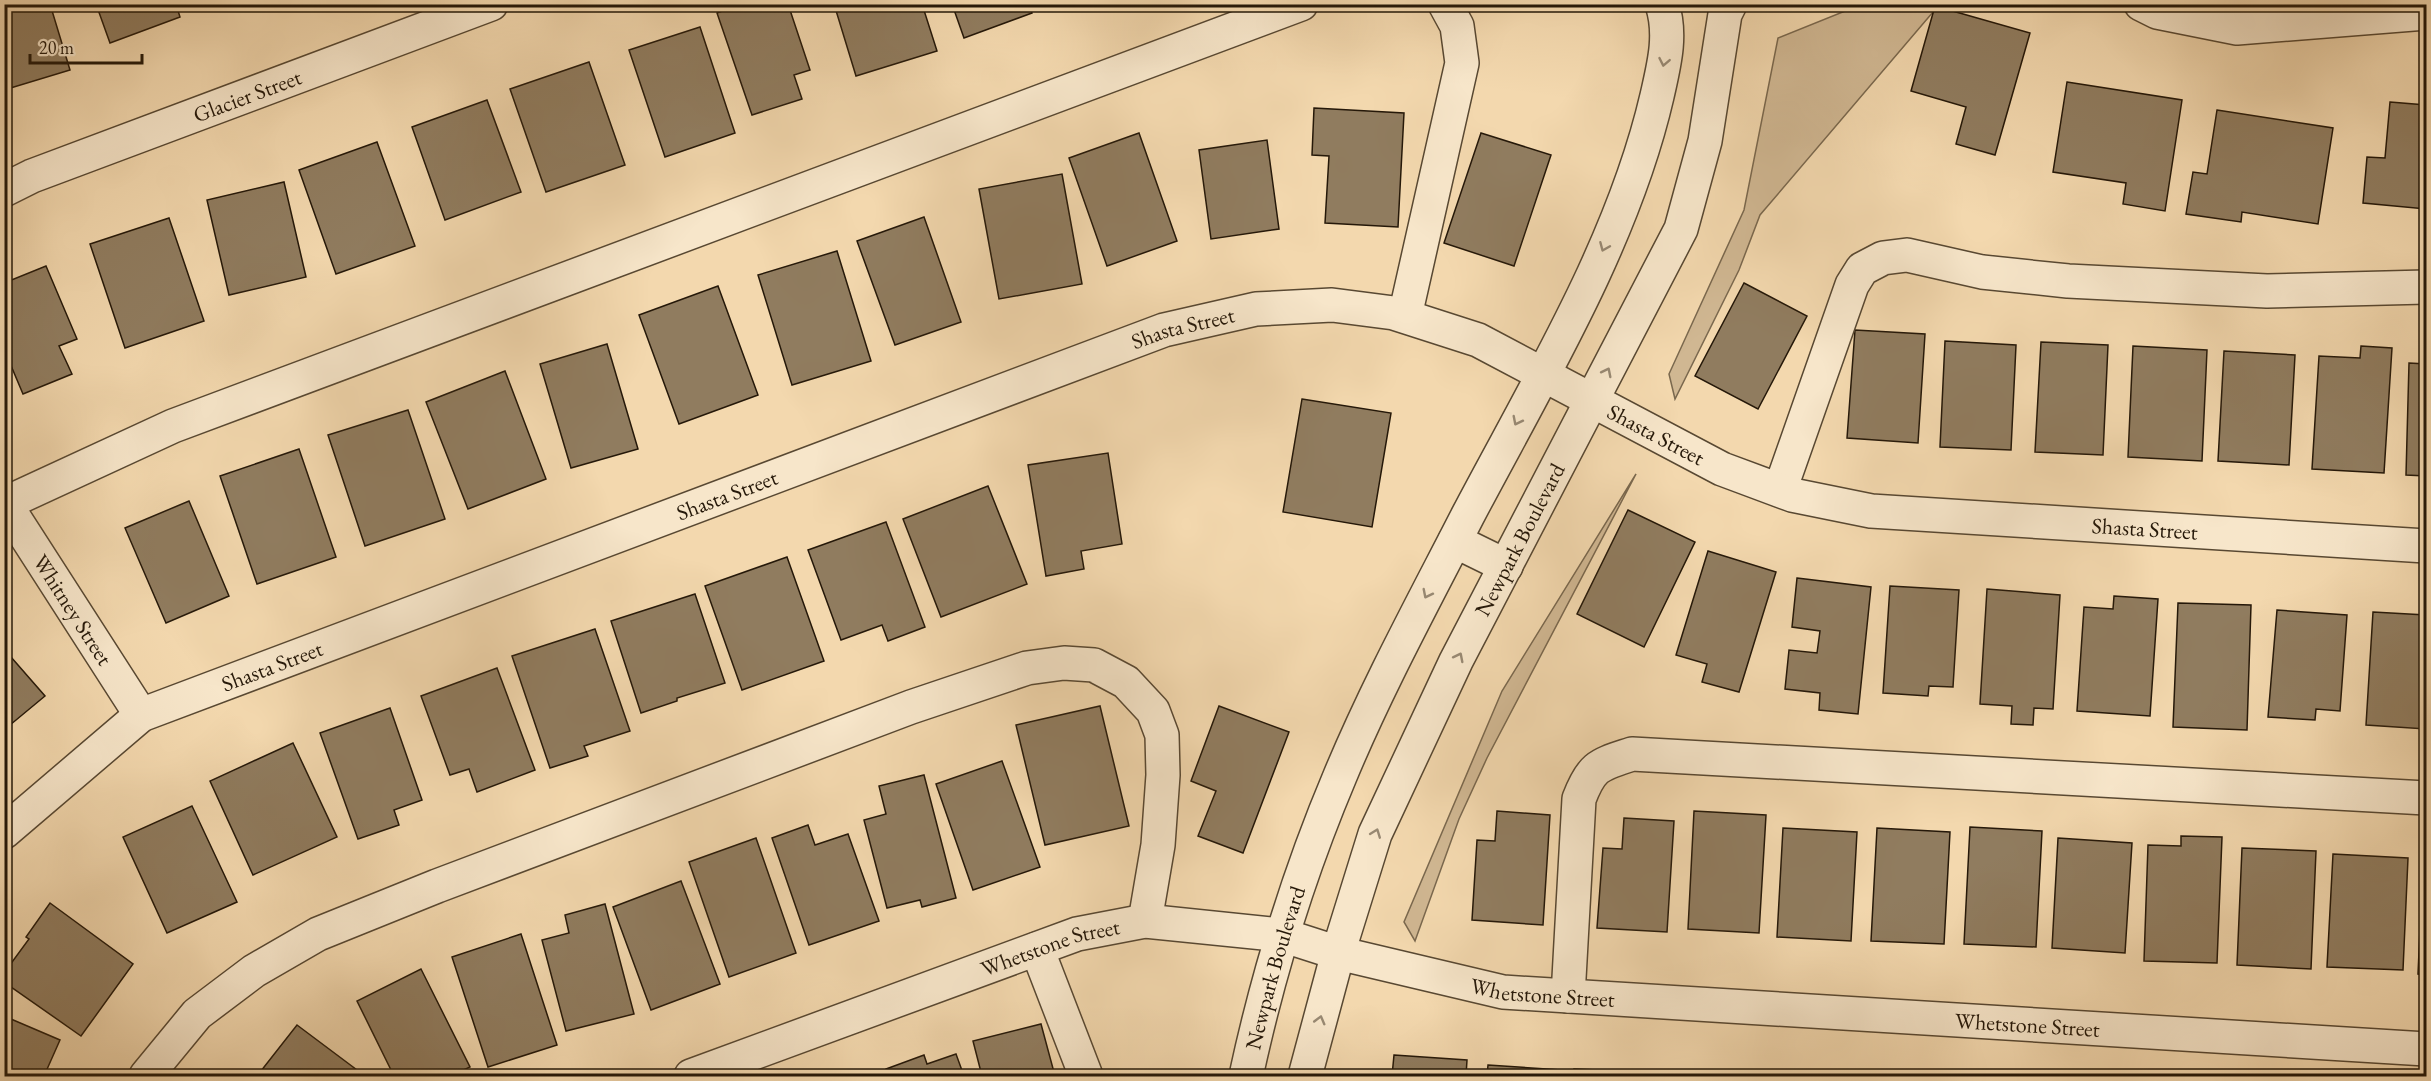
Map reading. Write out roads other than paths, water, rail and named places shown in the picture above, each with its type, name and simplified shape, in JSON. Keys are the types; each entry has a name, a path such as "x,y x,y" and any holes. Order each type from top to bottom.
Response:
{"street":[{"name":"Glacier Street","path":"4,189 32,176 491,4"},
{"path":"5,503 173,426 1301,4"},
{"path":"1405,316 1462,63 1457,26 1445,4"},
{"name":"Newpark Boulevard","path":"1246,1077 1257,1026 1282,935 1340,776 1409,629 1586,288 1630,188 1651,122 1666,54 1667,19 1662,4"},
{"name":"Newpark Boulevard","path":"1305,1077 1338,953 1375,834 1456,661 1681,229 1705,141 1725,14 1730,4"},
{"path":"2141,4 2157,12 2214,14 2236,28 2427,13"},
{"path":"1780,490 1852,285 1862,269 1883,258 1907,255 1982,272 2068,281 2267,291 2427,288"},
{"name":"Shasta Street","path":"4,832 141,715 1164,330 1256,309 1332,305 1405,316 1478,340 1722,469 1792,495 1871,511 2427,546"},
{"name":"Whitney Street","path":"5,503 141,715"},
{"path":"1455,541 1506,566"},
{"path":"146,1077 197,1014 254,970 318,934 437,885 911,707 1027,668 1064,663 1094,666 1126,682 1153,711 1162,735 1163,775 1158,845 1144,921"},
{"path":"1568,996 1579,799 1587,778 1600,764 1632,754 2427,798"},
{"name":"Whetstone Street","path":"691,1077 1077,934 1144,921 1282,935 1338,953 1503,992 2427,1049"},
{"path":"1037,949 1086,1077"}]}
